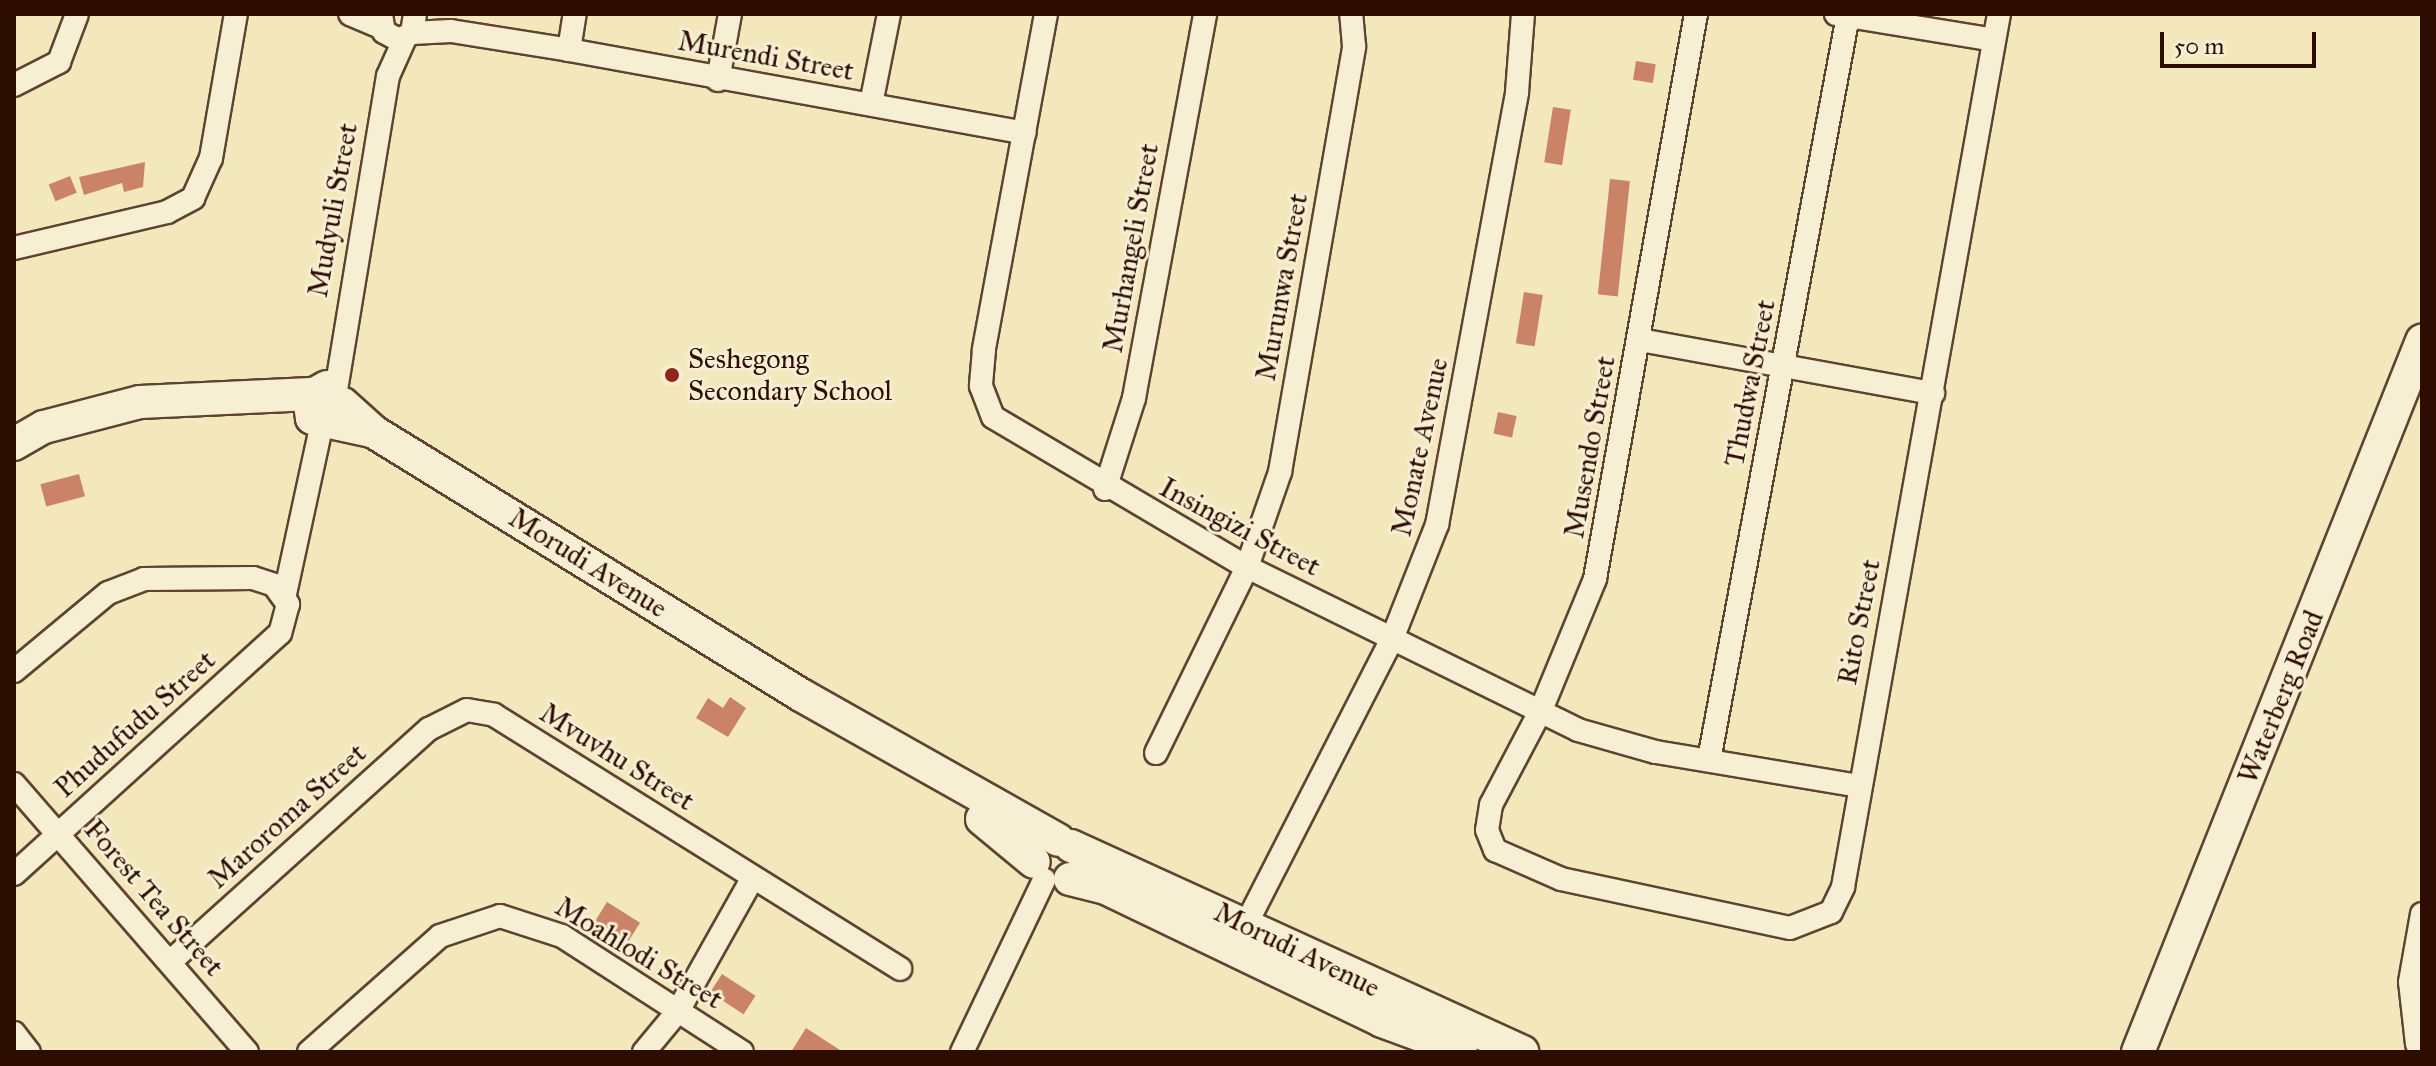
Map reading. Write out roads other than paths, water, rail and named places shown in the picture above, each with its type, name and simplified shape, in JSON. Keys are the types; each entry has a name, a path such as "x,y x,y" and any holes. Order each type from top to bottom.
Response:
{"street":[{"path":"14,85 59,62 77,14"},
{"path":"14,248 167,212 193,198 207,176 236,14"},
{"name":"Murendi Street","path":"350,14 399,25 569,50 718,80 871,104 1024,133"},
{"path":"569,50 575,14"},
{"path":"718,80 730,14"},
{"path":"871,104 889,14"},
{"name":"Insingizi Street","path":"1046,14 984,350 985,405 1007,430 1105,489 1247,567 1541,710 1622,745 1859,786"},
{"name":"Murhangeli Street","path":"1105,489 1134,398 1205,14"},
{"name":"Murunwa Street","path":"1156,753 1247,567 1280,472 1354,46 1351,14"},
{"name":"Monate Avenue","path":"1240,936 1392,639 1437,525 1517,92 1523,14"},
{"name":"Musendo Street","path":"1511,861 1490,843 1491,805 1541,710 1595,579 1696,14"},
{"name":"Rito Street","path":"1511,861 1609,892 1806,926 1838,901 1933,393 1999,14"},
{"path":"1842,15 1994,40"},
{"name":"Thudwa Street","path":"1709,760 1784,368 1842,15"},
{"name":"Mudyuli Street","path":"287,604 399,25"},
{"path":"1640,340 1933,393"},
{"name":"Waterberg Road","path":"2138,1052 2422,341"},
{"name":"Morudi Avenue","path":"14,444 44,427 140,402 269,399 325,405 374,432 801,695 1065,843 1240,936 1382,1021 1468,1052"},
{"path":"14,671 108,593 144,579 231,575 287,604"},
{"name":"Phudufudu Street","path":"14,874 280,633 287,604"},
{"name":"Morudi Avenue","path":"801,695 1004,832 1049,874 1240,936 1522,1052"},
{"name":"Mvuvhu Street","path":"444,716 467,710 494,715 900,969"},
{"name":"Maroroma Street","path":"171,961 444,716"},
{"name":"Forest Tea Street","path":"14,784 247,1052"},
{"path":"962,1052 1049,874 1078,859 1065,843"},
{"path":"644,1052 678,1011 752,879"},
{"path":"2417,1044 2410,982 2422,914"},
{"name":"Moahlodi Street","path":"309,1052 440,936 480,917 538,924 742,1052"},
{"path":"14,1033 29,1052"}],"place":[{"name":"Seshegong Secondary School","path":"672,375"}]}
